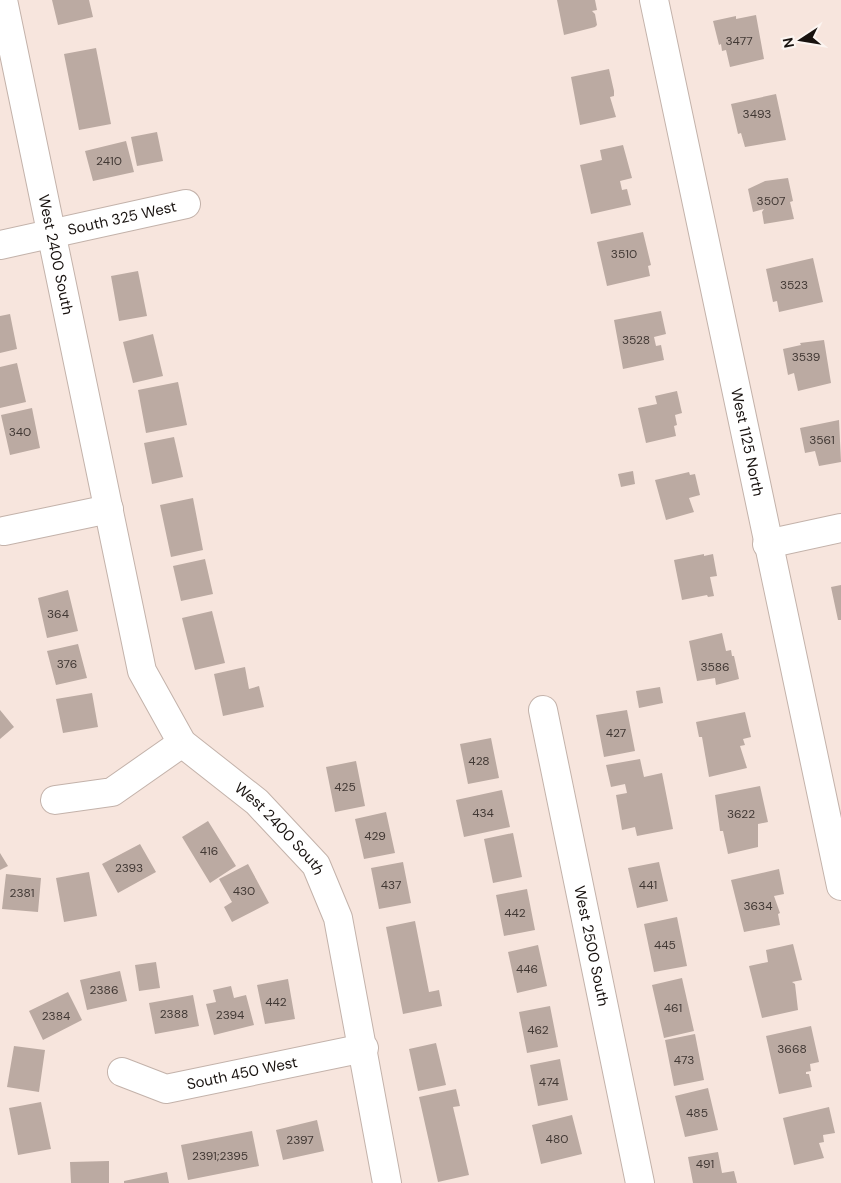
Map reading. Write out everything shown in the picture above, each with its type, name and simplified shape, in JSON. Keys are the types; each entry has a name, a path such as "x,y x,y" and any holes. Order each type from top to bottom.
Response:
{"street":[{"name":"West 2400 South","path":"3,0 142,672 182,743 257,802 316,865 338,918 364,1048 387,1183"},
{"name":"West 1125 North","path":"654,0 767,544 841,886"},
{"name":"South 325 West","path":"0,245 186,204"},
{"path":"4,531 109,509"},
{"path":"767,544 841,528"},
{"name":"West 2500 South","path":"543,710 640,1183"},
{"path":"55,800 112,792 182,743"},
{"name":"South 450 West","path":"122,1072 166,1089 364,1048"}],"building":[{"path":"52,0 89,0 93,17 58,25"},
{"path":"557,0 595,0 597,10 592,11 595,14 597,25 564,35"},
{"path":"756,15 764,59 730,67 726,50 722,51 721,44 719,45 713,21 736,16 736,19"},
{"path":"96,48 111,124 79,130 64,54"},
{"path":"609,69 614,91 614,96 610,97 616,117 580,125 571,77"},
{"path":"776,94 786,140 745,147 741,133 738,134 731,104"},
{"path":"157,132 163,161 137,166 131,137"},
{"path":"126,141 134,172 93,181 85,151"},
{"path":"623,145 632,178 620,181 622,190 627,189 631,205 591,214 580,165 602,160 600,150"},
{"path":"788,178 793,201 790,202 794,219 764,224 762,212 764,209 753,212 748,189 765,181"},
{"path":"643,232 651,265 648,266 650,276 607,286 597,242"},
{"path":"813,258 823,302 779,312 777,301 773,302 766,269"},
{"path":"138,271 147,316 119,321 111,276"},
{"path":"661,311 666,334 654,337 656,346 661,345 664,360 623,369 614,320"},
{"path":"10,314 17,349 0,353 0,316"},
{"path":"153,334 163,376 133,383 123,342"},
{"path":"824,340 831,383 798,391 794,373 788,375 783,349 801,345 800,343"},
{"path":"17,363 26,402 0,408 0,367"},
{"path":"178,382 187,425 146,433 138,390"},
{"path":"677,391 682,413 675,415 677,425 674,426 676,436 646,443 638,408 657,404 655,396"},
{"path":"32,408 40,448 10,455 1,415"},
{"path":"839,420 841,462 819,466 815,451 805,453 800,428"},
{"path":"174,437 183,477 152,484 144,443"},
{"path":"633,471 635,484 621,487 618,474"},
{"path":"689,472 690,475 695,474 700,495 689,498 694,512 666,520 655,480"},
{"path":"193,498 203,550 171,557 160,505"},
{"path":"704,554 704,556 713,554 717,576 710,577 714,596 708,597 707,595 682,600 674,560"},
{"path":"205,559 213,594 181,601 173,566"},
{"path":"841,585 841,620 838,620 831,587"},
{"path":"68,590 78,631 47,638 38,598"},
{"path":"212,611 225,663 195,670 182,618"},
{"path":"722,633 726,651 731,650 732,656 734,656 739,679 716,685 715,678 697,681 689,641"},
{"path":"78,644 87,678 56,685 47,651"},
{"path":"245,667 249,689 259,686 264,707 223,716 214,674"},
{"path":"660,687 663,703 639,708 636,691"},
{"path":"92,693 98,727 63,733 56,699"},
{"path":"0,710 14,727 0,739"},
{"path":"627,710 635,751 604,757 596,715"},
{"path":"745,712 751,737 743,739 745,745 740,746 747,768 709,777 702,737 699,737 696,722"},
{"path":"491,738 499,778 468,784 460,744"},
{"path":"640,759 644,777 662,773 673,829 637,836 635,827 622,830 616,795 627,793 625,784 611,787 606,765"},
{"path":"356,761 365,806 335,812 326,767"},
{"path":"760,786 768,822 758,824 758,847 728,854 723,831 720,831 715,795"},
{"path":"502,790 510,827 464,837 456,800"},
{"path":"386,812 395,853 364,859 355,819"},
{"path":"208,821 236,866 210,883 182,837"},
{"path":"513,833 522,877 493,883 484,839"},
{"path":"140,844 156,872 118,893 102,864"},
{"path":"0,853 8,866 0,870"},
{"path":"403,862 411,903 379,909 371,868"},
{"path":"659,862 668,901 637,908 628,868"},
{"path":"248,864 269,903 232,922 224,907 232,902 219,879"},
{"path":"779,869 784,894 774,896 780,913 778,914 780,925 744,932 731,880"},
{"path":"89,872 97,916 64,922 56,878"},
{"path":"6,874 41,878 38,912 2,909"},
{"path":"527,889 535,930 504,936 496,895"},
{"path":"677,917 687,966 654,972 644,924"},
{"path":"415,921 429,992 439,990 442,1006 403,1014 386,927"},
{"path":"793,944 802,980 792,982 795,984 798,1010 762,1018 749,966 768,962 766,950"},
{"path":"538,945 547,986 517,993 508,952"},
{"path":"156,962 160,988 139,991 135,965"},
{"path":"120,971 127,1001 87,1010 80,980"},
{"path":"682,978 694,1031 664,1038 652,985"},
{"path":"288,979 295,1019 265,1024 257,985"},
{"path":"231,986 234,998 246,995 254,1025 214,1035 206,1004 216,1002 213,990"},
{"path":"68,992 82,1020 43,1040 29,1011"},
{"path":"193,995 199,1026 155,1034 149,1003"},
{"path":"550,1006 558,1047 527,1053 519,1012"},
{"path":"811,1026 819,1062 810,1064 811,1071 806,1072 806,1074 809,1074 812,1087 779,1094 766,1036"},
{"path":"695,1034 704,1080 674,1086 665,1040"},
{"path":"436,1043 446,1085 418,1091 409,1049"},
{"path":"14,1046 45,1050 39,1092 7,1087"},
{"path":"560,1059 568,1100 538,1106 530,1065"},
{"path":"708,1088 718,1130 685,1137 675,1096"},
{"path":"456,1089 460,1106 453,1107 469,1175 438,1182 419,1097"},
{"path":"41,1102 51,1149 18,1155 9,1108"},
{"path":"829,1107 835,1133 823,1135 824,1142 819,1143 824,1158 794,1165 783,1118"},
{"path":"572,1115 582,1154 541,1164 532,1125"},
{"path":"317,1120 324,1151 283,1160 276,1130"},
{"path":"252,1131 259,1166 188,1180 181,1145"},
{"path":"718,1152 722,1173 734,1171 737,1183 693,1183 688,1157"},
{"path":"109,1161 109,1183 71,1183 70,1162"},
{"path":"167,1172 169,1183 124,1183 124,1181"}]}
